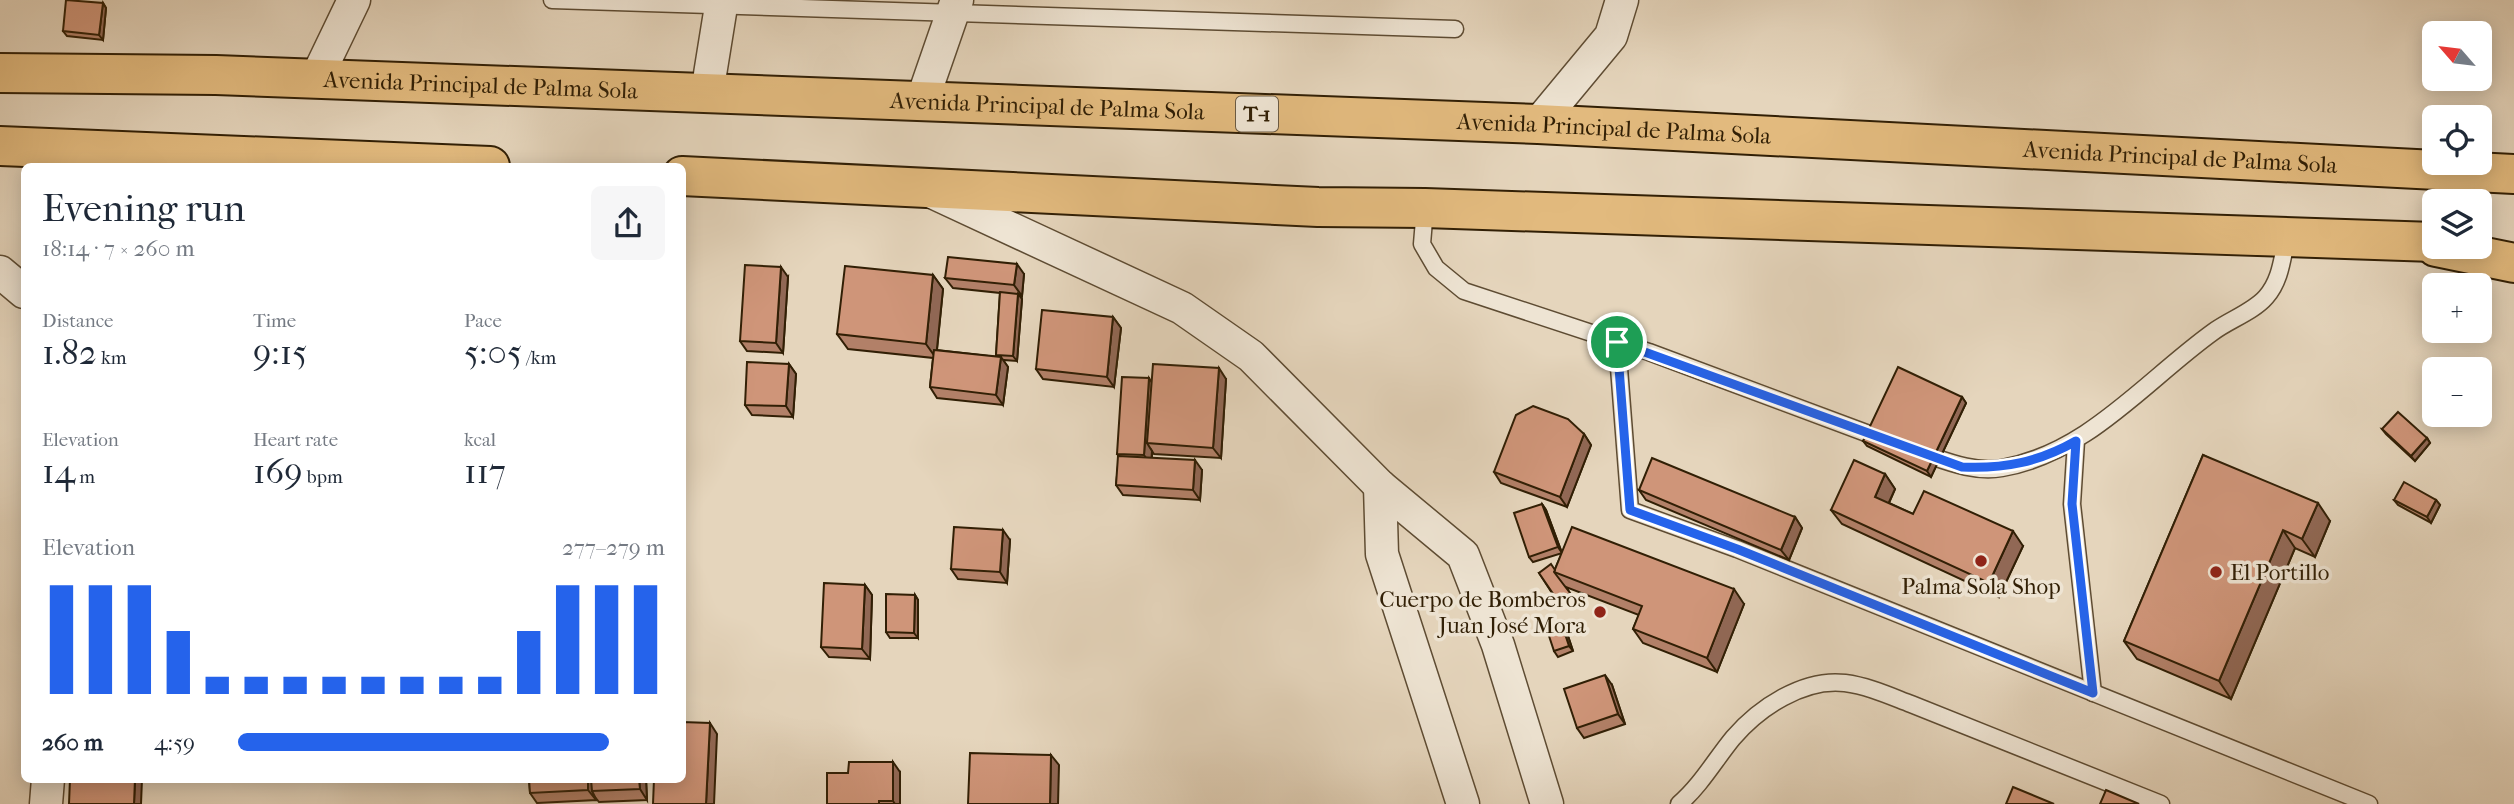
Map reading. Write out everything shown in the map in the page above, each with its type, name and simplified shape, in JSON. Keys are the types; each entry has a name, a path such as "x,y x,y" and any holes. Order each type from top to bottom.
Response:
{"highway":[{"name":"Avenida Principal de Palma Sola","path":"0,73 316,79 1538,124 2514,174"},
{"path":"0,146 342,163"},
{"path":"686,176 1318,207 2287,235 2422,244"},
{"path":"2492,244 2514,244"},
{"path":"2492,258 2514,263"}],"street":[{"path":"316,79 354,0"},
{"path":"1538,124 1611,36 1622,0"},
{"path":"707,93 722,3"},
{"path":"922,101 954,7"},
{"path":"921,187 1182,308 1251,355 1380,486 1463,555 1498,645 1547,804"},
{"path":"0,272 21,290"},
{"path":"1380,486 1382,554 1463,804"},
{"path":"46,804 48,783"}],"lane":[{"path":"552,0 954,7 1455,29"},
{"path":"1425,208 1422,244 1449,281 1481,298 1617,342 1962,467 1998,469 2021,464 2076,441 2214,331 2265,298 2278,279 2287,235"},
{"path":"1617,342 1630,510 1737,549 2370,804"},
{"path":"2076,441 2072,504 2093,693"},
{"path":"1679,804 1711,770 1732,739 1766,708 1804,689 1843,683 1872,689 2161,804"}],"building":[{"path":"66,0 103,3 99,35 63,31"},
{"path":"948,257 1017,264 1014,285 945,278"},
{"path":"745,265 781,267 776,343 740,341"},
{"path":"845,266 933,275 926,344 837,334"},
{"path":"1000,292 1018,294 1013,356 996,355"},
{"path":"1042,310 1113,317 1107,377 1036,369"},
{"path":"934,350 1001,357 996,395 930,387"},
{"path":"747,362 789,364 786,406 745,405"},
{"path":"1153,364 1219,368 1213,448 1147,443"},
{"path":"1898,367 1962,397 1927,471 1863,441"},
{"path":"1122,377 1149,378 1144,455 1117,454"},
{"path":"1533,406 1568,419 1584,434 1560,497 1494,472 1516,415"},
{"path":"2398,412 2427,438 2411,456 2382,429"},
{"path":"2203,455 2318,503 2302,539 2283,530 2219,681 2124,641"},
{"path":"1118,456 1195,460 1193,490 1116,485"},
{"path":"1652,458 1795,517 1781,550 1639,490"},
{"path":"1854,460 1885,474 1875,497 1913,514 1924,491 2013,531 1989,583 1831,510"},
{"path":"2404,482 2436,500 2427,517 2394,500"},
{"path":"1542,504 1558,547 1529,557 1514,513"},
{"path":"954,527 1003,530 1000,572 951,569"},
{"path":"1572,527 1734,589 1707,658 1633,629 1642,606 1554,572"},
{"path":"1551,564 1570,593 1558,601 1539,573"},
{"path":"824,583 865,585 862,649 821,647"},
{"path":"886,594 915,595 914,633 886,632"},
{"path":"1563,628 1569,646 1554,651 1548,633"},
{"path":"1605,675 1618,714 1577,728 1564,689"},
{"path":"686,722 710,723 706,804 653,804 654,783 686,783"},
{"path":"970,753 1051,755 1050,804 968,804"},
{"path":"849,762 893,762 893,801 879,801 879,804 827,804 827,773 848,773"},
{"path":"70,783 135,783 134,804 69,804"},
{"path":"529,783 588,783 588,790 530,793"},
{"path":"591,783 639,783 640,789 592,791"},
{"path":"2013,787 2054,804 2006,804"},
{"path":"2106,790 2139,804 2100,804"}],"place":[{"name":"Palma Sola Shop","path":"1981,561"},
{"name":"El Portillo","path":"2216,572"},
{"name":"Cuerpo de Bomberos Juan José Mora","path":"1600,612"}],"route":[{"path":"1617,342 1962,467 1998,469 2021,464 2076,441 2072,504 2093,693 1737,549 1630,510 1617,342"}]}
